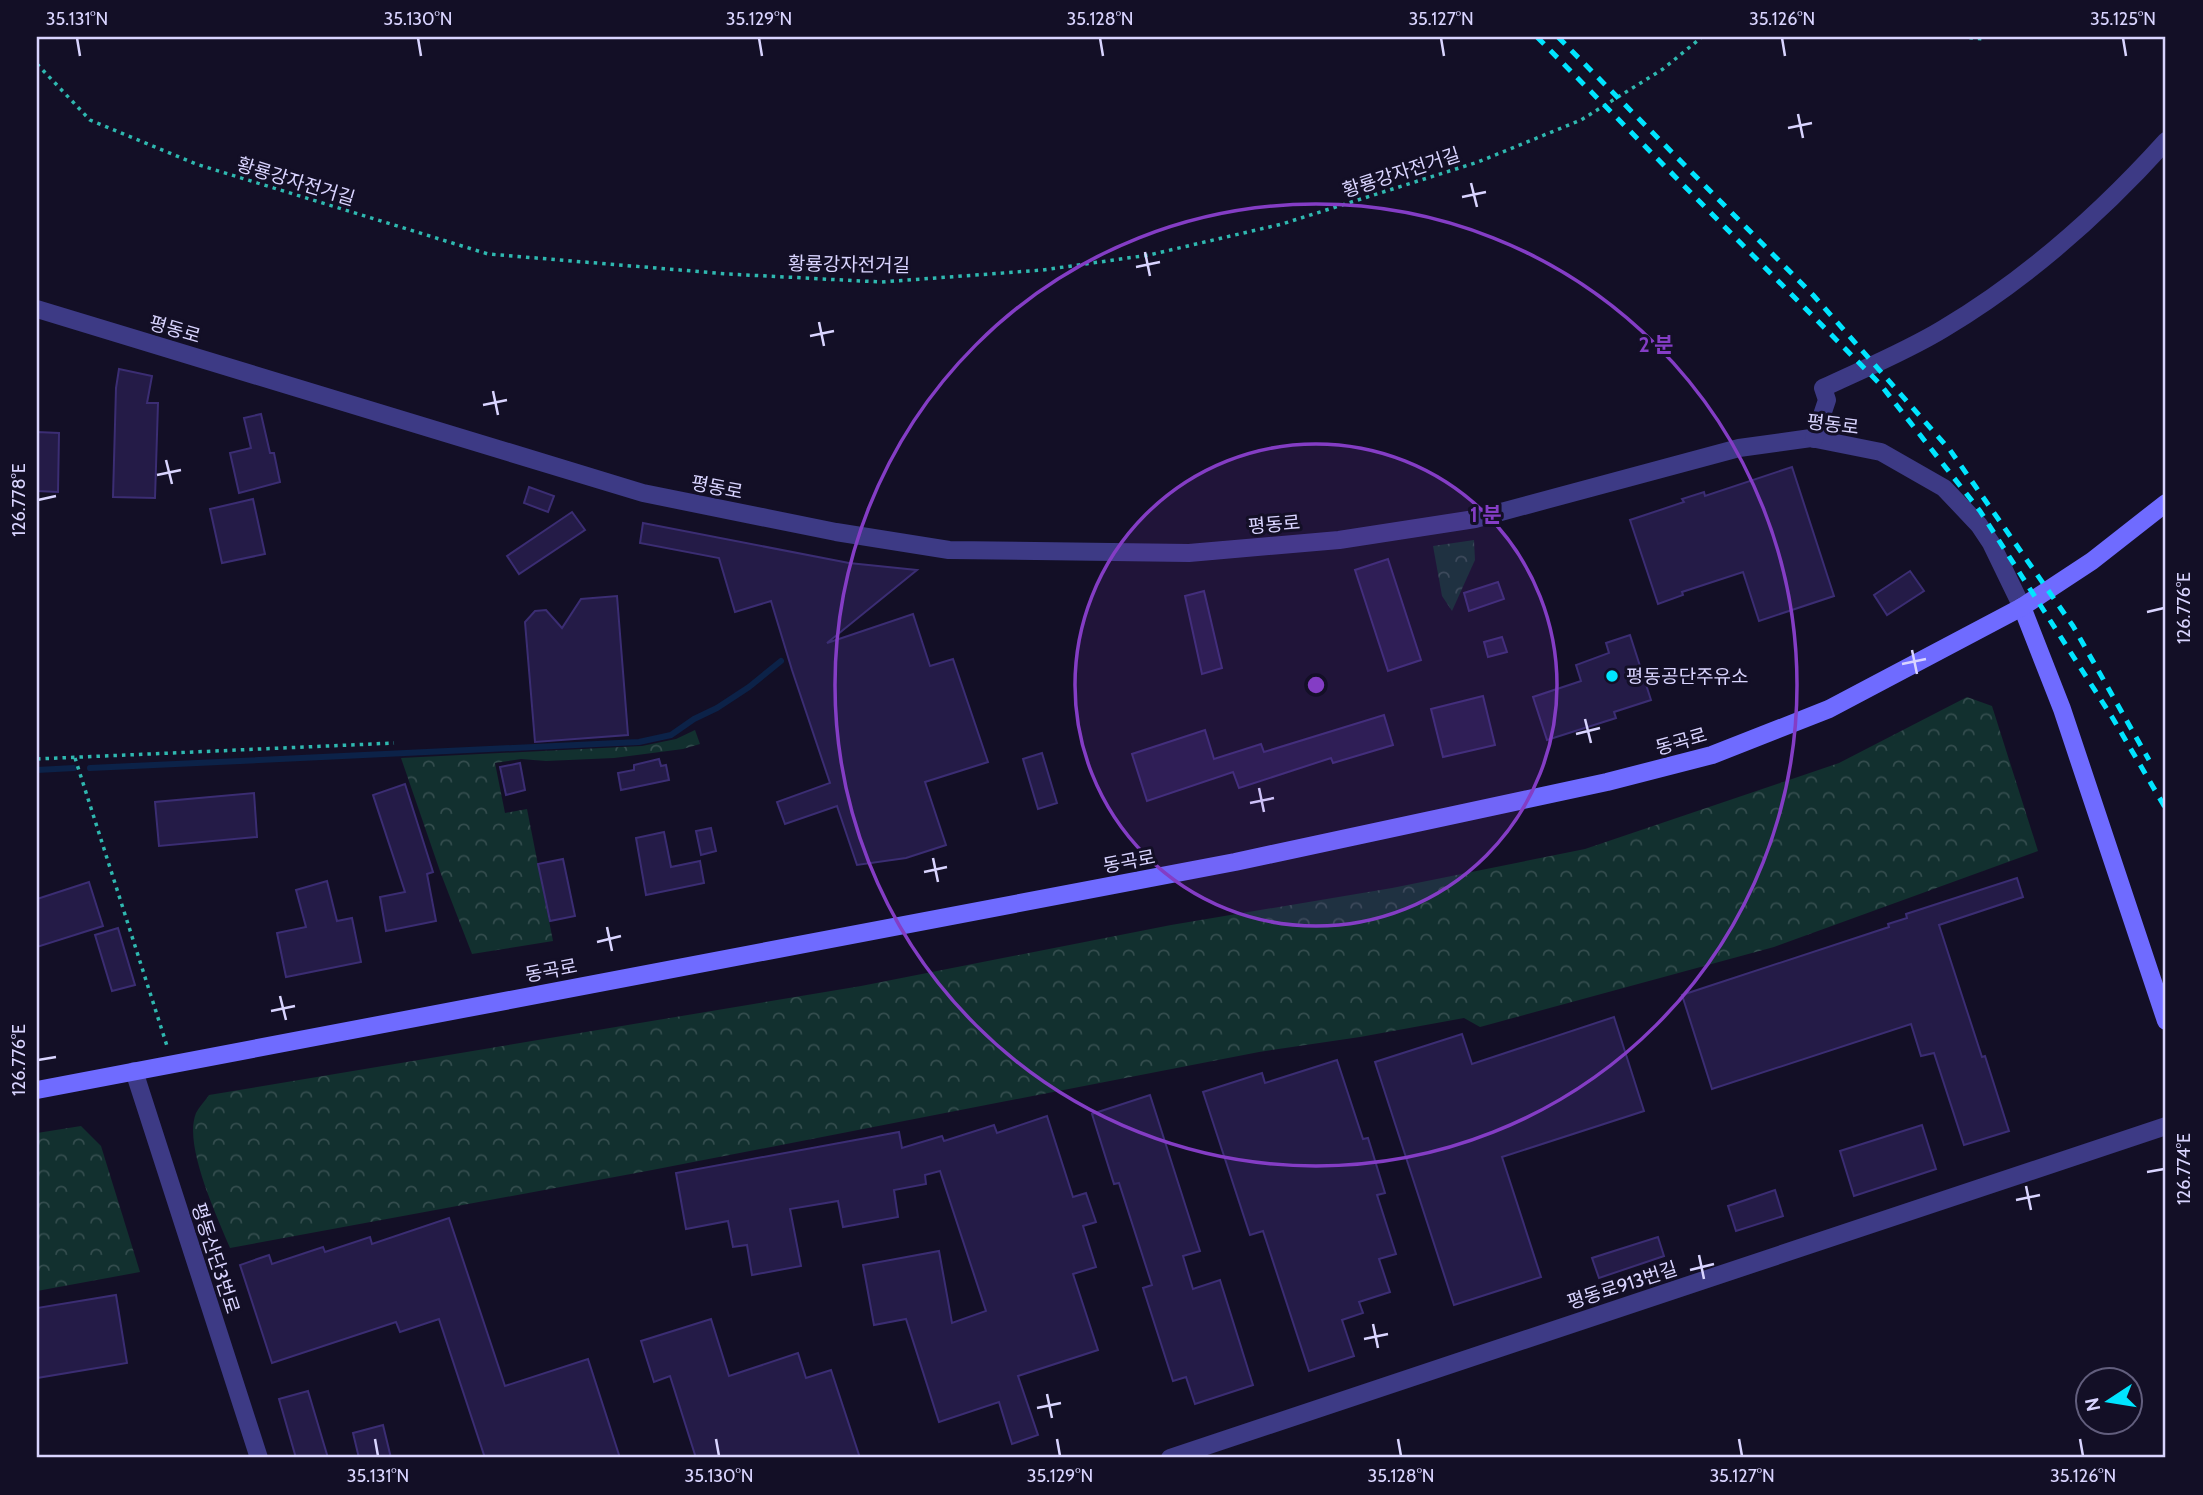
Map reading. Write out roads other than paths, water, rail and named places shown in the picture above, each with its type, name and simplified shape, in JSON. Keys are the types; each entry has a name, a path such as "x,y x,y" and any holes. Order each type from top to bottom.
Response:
{"main road":[{"name":"동곡로","path":"37,1090 1235,862 1607,782 1712,755 1829,709 2022,607 2092,561 2166,503"},
{"name":"평동로","path":"2022,607 2062,709 2166,1021"}],"street":[{"path":"1814,439 1827,400 1824,388 1942,330 2015,281 2073,234 2166,141"},
{"name":"평동로","path":"37,309 643,493 836,532 949,550 1189,552 1339,540 1475,519 1739,448 1814,439 1881,452 1944,488 1979,525 1991,543 2022,607"},
{"name":"평동산단3번로","path":"134,1071 259,1458"},
{"name":"평동로913번길","path":"1171,1458 2166,1126"}],"waterway":[{"path":"90,768 639,742 671,735 749,687 781,661"},
{"path":"37,770 74,768"}],"railway":[{"path":"1537,37 1880,384 1980,511 2112,717 2166,809"},
{"path":"1558,37 1813,295 1950,450 2073,626 2149,760"}],"place":[{"name":"평동공단주유소","path":"1612,676"}]}
